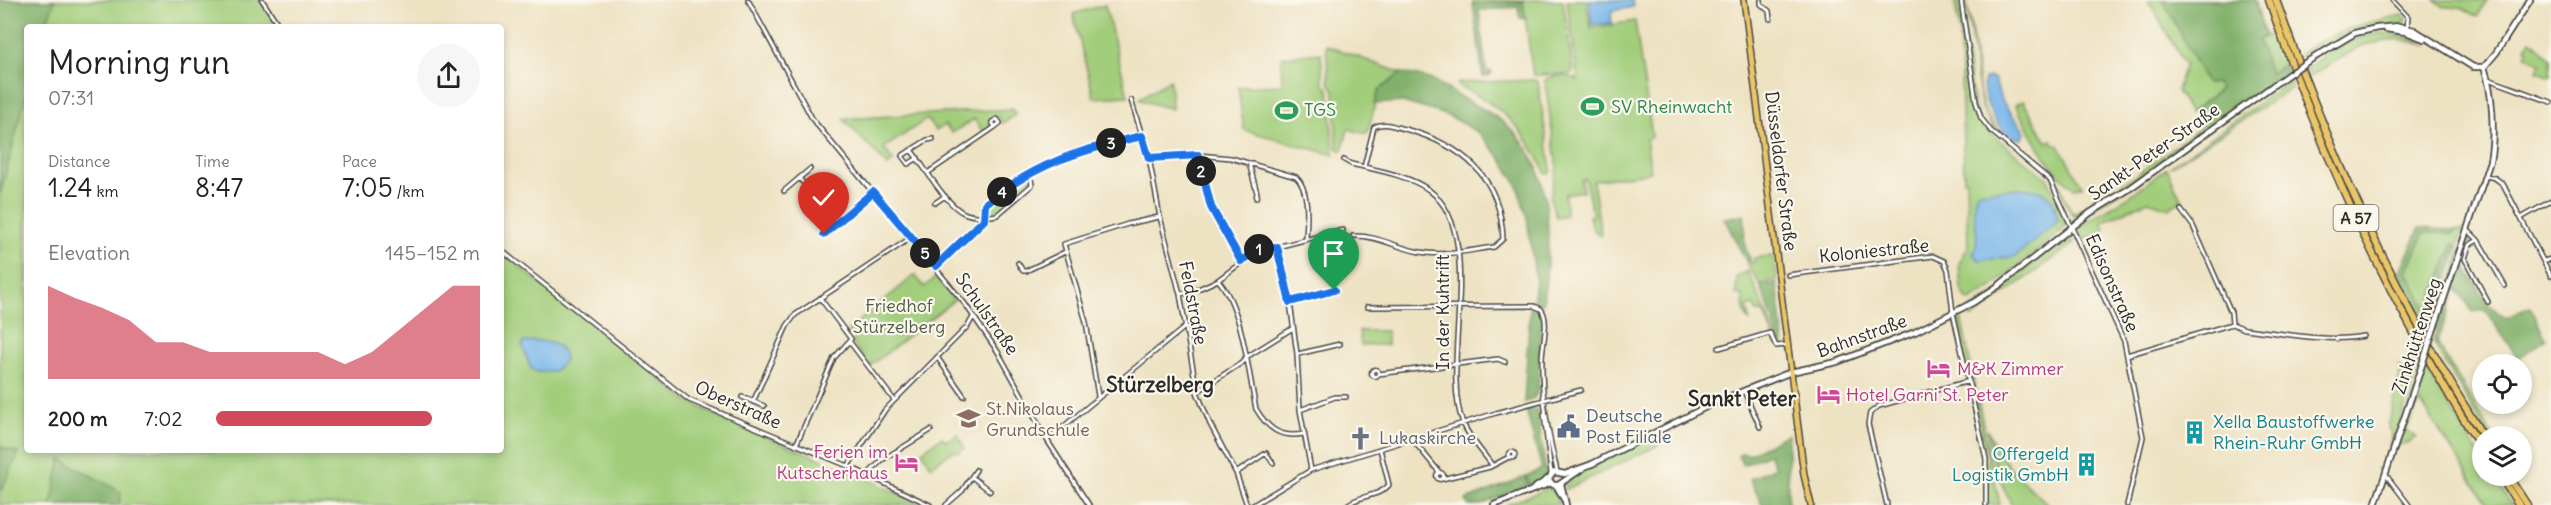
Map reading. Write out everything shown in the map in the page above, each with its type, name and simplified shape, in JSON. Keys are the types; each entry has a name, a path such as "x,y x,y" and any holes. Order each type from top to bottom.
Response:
{"highway":[{"name":"A 57","path":"2269,0 2305,99 2369,247 2419,342 2472,432"},
{"name":"A 57","path":"2276,0 2320,116 2376,242 2418,326 2477,426"},
{"path":"2507,486 2519,505"},
{"path":"2515,486 2527,505"}],"main road":[{"name":"Düsseldorfer Straße","path":"1744,0 1804,476 1811,505"}],"street":[{"path":"262,0 278,24"},
{"name":"Schulstraße","path":"748,0 810,116 965,304 998,352 1047,440 1089,505"},
{"path":"1761,0 1769,11 1770,19"},
{"name":"Edisonstraße","path":"1961,0 1976,102 1981,118 1998,137 2046,175 2124,341 2143,437 2127,505"},
{"path":"2392,0 2408,17 2406,29 2473,67 2484,67 2496,53 2530,0"},
{"name":"Sankt-Peter-Straße","path":"1953,312 1998,286 2097,208 2129,189 2304,63 2342,39 2377,28 2406,29"},
{"name":"Zinkhüttenweg","path":"2375,505 2486,176 2492,143 2488,79 2484,67"},
{"path":"2488,79 2550,101"},
{"name":"Feldstraße","path":"1131,100 1149,158 1160,217 1180,294 1197,392 1210,424 1236,473 1247,505"},
{"path":"1353,236 1376,238 1421,252 1457,253 1494,247 1503,238 1495,197 1481,173 1469,161 1440,141 1383,124 1374,127 1364,167"},
{"path":"929,172 995,127"},
{"path":"936,266 984,220 985,204 1030,173 1052,161 1070,155 1142,136"},
{"path":"918,158 908,164 902,156 927,140 933,139"},
{"path":"911,150 945,196 962,212 985,216 997,215 1032,185 1030,173"},
{"path":"1198,155 1211,207 1241,261"},
{"path":"1149,158 1198,155 1249,163 1299,179 1306,210 1306,238"},
{"name":"In der Kuhtrift","path":"1344,159 1415,182 1441,201 1451,217 1457,253 1460,308 1457,364 1463,424"},
{"path":"1249,163 1256,184 1256,198"},
{"path":"784,191 810,169"},
{"path":"2486,176 2495,178 2503,184 2551,276"},
{"path":"799,178 838,223"},
{"path":"824,234 873,192"},
{"path":"935,203 945,196"},
{"path":"2521,218 2551,201"},
{"path":"2181,210 2187,216 2202,247 2231,312 2232,324"},
{"path":"1098,396 1086,322 1063,247 1066,242 1160,217"},
{"path":"2467,229 2478,240 2505,286"},
{"path":"1180,294 1194,291 1218,280 1261,248 1277,247 1343,230"},
{"path":"753,402 787,326 795,315 912,237"},
{"path":"2478,240 2467,249 2465,259 2488,302"},
{"path":"1277,247 1290,302 1297,354 1300,410 1311,470"},
{"name":"Oberstraße","path":"504,251 681,395 848,466 930,505"},
{"path":"1018,263 1023,271 1026,271 1065,252"},
{"name":"Koloniestraße","path":"1788,274 1937,256 1947,264 1953,312 1987,467 1986,505"},
{"path":"2544,261 2551,259"},
{"path":"1218,280 1233,306 1256,409 1263,421 1281,435 1303,434"},
{"path":"1290,302 1334,290"},
{"path":"820,298 894,400"},
{"path":"1367,307 1534,306 1541,309 1545,318 1542,401 1556,479 1565,503"},
{"name":"Bahnstraße","path":"1494,505 1586,466 1687,415 1744,390 1791,372 1837,362 1915,332 1953,312"},
{"path":"848,466 894,400 971,323 973,317"},
{"path":"2127,355 2232,324 2245,329 2341,338 2364,336"},
{"path":"1047,440 1185,327"},
{"path":"1197,392 1293,328"},
{"path":"1719,348 1770,333 1776,346 1788,345"},
{"path":"796,445 834,358 849,341"},
{"path":"1297,354 1340,344"},
{"path":"937,357 964,396"},
{"path":"1378,374 1498,358 1504,362"},
{"path":"1887,505 1868,424 1870,413 1879,406 1969,381"},
{"path":"1253,505 1311,470 1496,413 1581,390"},
{"path":"1744,390 1760,427"},
{"path":"742,397 764,406"},
{"path":"1300,410 1335,397 1346,397"},
{"path":"1463,424 1492,465"},
{"path":"867,475 882,460 931,430"},
{"path":"1412,439 1443,475 1442,479 1492,465 1509,457"},
{"path":"1347,505 1354,500 1383,491 1389,485 1380,449"},
{"path":"1236,473 1266,453 1273,462"},
{"path":"946,505 962,491 976,470"},
{"path":"2385,474 2409,505"},
{"path":"972,477 990,491"}],"green space":[{"path":"0,0 261,0 276,24 24,24 24,453 504,453 504,254 688,401 732,423 851,471 922,505 0,505"},
{"path":"0,0 55,0 46,24 24,24 24,103 0,195"},
{"path":"1473,0 1563,0 1573,72 1533,75 1523,2 1473,4"},
{"path":"1567,0 1586,0 1591,28 1635,21 1652,137 1646,139 1651,172 1593,181 1601,235 1594,230 1589,216 1593,215 1585,179 1581,180 1583,191 1565,194 1566,215 1556,217 1550,198 1557,168 1545,80 1563,76 1572,77 1578,81"},
{"path":"1954,0 1958,0 1960,8 1974,106 1978,118 1990,133 2048,179 2065,220 2064,228 2060,232 1992,287 1970,301 1967,300 1961,288 1959,264 1968,247 1960,33"},
{"path":"1966,0 1980,93 1983,109 1981,104"},
{"path":"2148,0 2163,0 2207,84 2216,83 2220,89 2190,113 2177,91 2185,65"},
{"path":"2163,0 2255,0 2265,36 2258,40 2270,73 2285,64 2287,72 2190,141 2190,138 2202,126 2194,111 2220,89 2216,83 2207,84"},
{"path":"2435,0 2487,0 2477,17 2463,9 2445,7"},
{"path":"1523,2 1526,19 1520,18 1518,7 1479,10 1486,70 1492,72 1489,76 1483,77 1473,4"},
{"path":"1105,5 1128,96 1094,98 1073,14"},
{"path":"2403,15 2406,18 2404,23 2358,29 2340,37 2303,60 2300,53 2350,28"},
{"path":"2274,32 2285,64 2270,73 2258,40"},
{"path":"2382,33 2402,35 2427,45 2398,39 2363,45 2309,77 2306,69 2333,51 2361,37"},
{"path":"2531,40 2551,58 2551,76 2537,71 2540,64 2525,54 2528,50 2525,47"},
{"path":"1326,45 1401,73 1379,90 1367,134 1348,129 1342,151 1337,148 1334,90 1329,83"},
{"name":"TGS","path":"1321,53 1323,82 1329,90 1334,155 1244,130 1238,87 1282,85 1281,57"},
{"path":"1401,73 1426,78 1495,116 1521,141 1534,161 1542,183 1548,232 1543,304 1533,302 1536,283 1527,218 1517,184 1500,157 1479,133 1449,116 1403,102 1374,104 1379,90"},
{"path":"1170,80 1172,109 1140,100 1140,98"},
{"path":"1535,80 1538,82 1551,170 1549,174 1546,174 1530,144 1511,121 1488,102 1458,86 1458,83"},
{"path":"2290,81 2292,88 2170,167"},
{"path":"2023,101 2047,142 2052,140 2054,144 2058,144 2082,186 2074,188 2056,172 2048,161 2015,105"},
{"path":"1012,109 1016,115 1003,123 998,117 989,122 992,128 984,133 974,119 952,133 945,125 936,131 927,119 884,148 893,161 888,166 843,119"},
{"path":"1983,109 1994,126 2035,158 1997,130 1990,122"},
{"path":"2203,126 2190,138 2190,141 2128,188 2086,212 2084,210 2079,215 2073,215 2067,205 2055,178 2035,158 2054,175 2073,214 2132,178"},
{"path":"2167,168 2182,201 2169,208 2148,201 2102,222 2105,230 2083,240 2080,232 2081,225 2128,197"},
{"path":"1030,178 1031,184 1023,192 992,215 988,212 989,204"},
{"path":"1744,215 1744,243 1750,258 1747,263 1724,218"},
{"path":"2420,228 2456,230 2455,233 2424,233 2407,272 2428,311 2453,244 2458,247 2430,331 2399,273"},
{"path":"2456,230 2463,230 2458,246 2453,245 2428,312 2407,272 2424,232 2455,233"},
{"path":"2468,237 2471,242 2465,250 2462,261 2487,303 2505,318 2530,307 2546,339 2524,354 2515,354 2485,310 2473,312 2456,288 2438,346 2434,338 2464,242"},
{"path":"2069,238 2074,243 1973,317 1963,314 2002,289 2062,240"},
{"path":"1772,256 1775,260 1777,280 1760,285 1747,263 1750,259 1751,263 1754,263 1754,258"},
{"path":"1748,271 1768,317 1776,344 1764,313 1756,311 1753,305 1747,307 1750,321 1743,305 1743,295 1736,294 1737,277"},
{"name":"Friedhof Stürzelberg","path":"915,275 924,287 936,277 954,300 870,366 852,343 855,340 848,330"},
{"path":"1777,283 1784,344 1778,344 1774,322 1760,285"},
{"path":"1530,308 1539,309 1542,313 1538,391 1534,398 1524,402"},
{"path":"1960,314 2000,505 1987,505 1987,457 1958,327 1957,319"},
{"path":"1359,331 1387,331 1387,345 1361,345"},
{"path":"2434,338 2472,401 2472,409 2433,342"},
{"path":"2418,355 2420,359 2399,425 2389,447 2392,437 2388,427 2401,375 2400,367 2407,374 2410,361"},
{"path":"2424,366 2472,443 2472,481 2420,401 2406,430 2416,437 2406,444 2397,446"},
{"path":"1532,408 1537,410 1546,473 1545,478 1530,485 1526,476 1542,469 1526,410"},
{"path":"2475,414 2480,414 2487,426 2482,426"},
{"path":"1987,430 2002,457 2019,478 2049,505 2012,505 1997,474"},
{"path":"957,434 965,448 959,452 953,451 931,466 922,451 942,437 946,441"},
{"path":"1788,434 1788,505 1762,505 1750,479 1775,467 1769,454 1743,465 1738,456 1743,453 1748,455"},
{"path":"1657,436 1661,444 1565,490 1566,484 1571,481 1569,479"},
{"path":"0,447 19,453 0,493"},
{"path":"61,459 121,492 119,505 51,505"},
{"path":"1525,477 1528,485 1481,505 1468,505 1466,500"},
{"path":"2476,486 2500,486 2512,505 2488,505"},
{"path":"1549,488 1554,491 1560,505 1539,505 1538,503 1506,505"}],"water":[{"path":"1589,0 1632,0 1633,7 1612,11 1612,23 1592,25"},
{"path":"1988,77 1995,80 2001,100 2024,130 2025,134 2022,139 2006,132 1988,107 1984,79"},
{"path":"2019,188 2046,194 2054,204 2058,221 2015,257 1979,260 1973,254 1977,239 1974,207 1977,192"},
{"path":"535,341 556,345 563,351 565,361 553,372 535,372 530,367 522,344"}],"place":[{"name":"SV Rheinwacht","path":"1593,107"},
{"name":"TGS","path":"1286,110"},
{"name":"M&K Zimmer","path":"1939,369"},
{"name":"Hotel Garni St. Peter","path":"1828,395"},
{"name":"St.Nikolaus Grundschule","path":"968,419"},
{"name":"Deutsche Post Filiale","path":"1568,426"},
{"name":"Xella Baustoffwerke Rhein-Ruhr GmbH","path":"2195,432"},
{"name":"Lukaskirche","path":"1361,438"},
{"name":"Ferien im Kutscherhaus","path":"906,462"},
{"name":"Offergeld Logistik GmbH","path":"2087,464"}],"district":[{"name":"Stürzelberg","path":"1160,385"},
{"name":"Sankt Peter","path":"1742,399"}],"route":[{"path":"824,234 873,192 936,266 984,220 985,204 1030,173 1052,161 1070,155 1142,136 1149,158 1198,155 1211,207 1241,261 1261,248 1277,247 1290,302 1334,290"}]}
